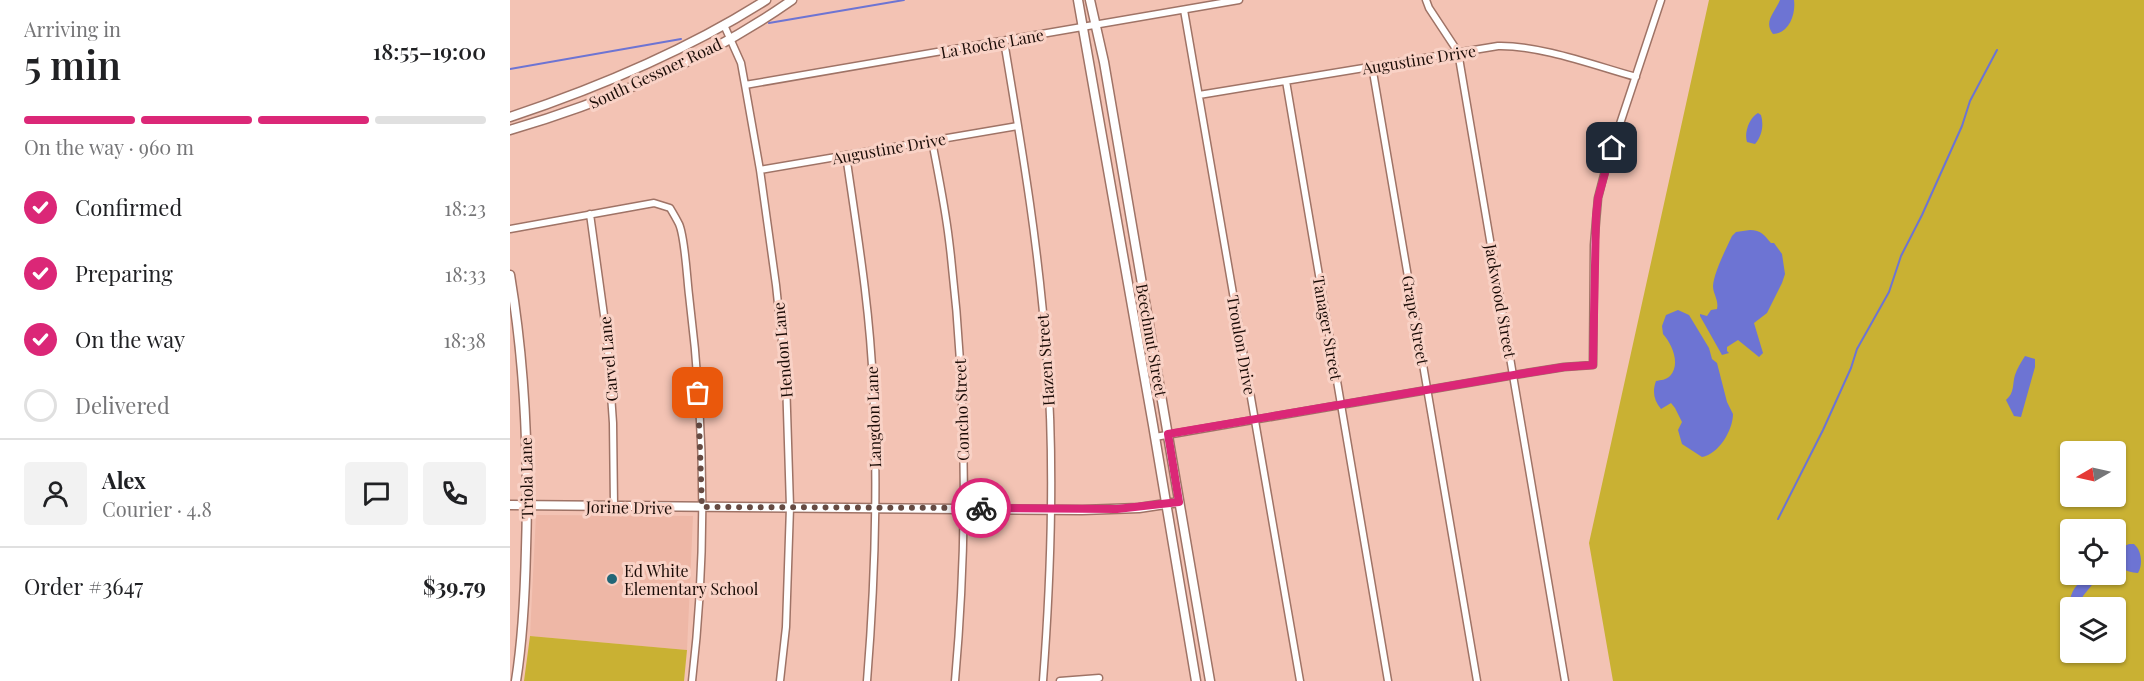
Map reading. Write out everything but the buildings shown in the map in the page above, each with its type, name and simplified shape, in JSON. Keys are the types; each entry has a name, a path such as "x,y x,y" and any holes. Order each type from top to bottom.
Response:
{"main road":[{"name":"South Gessner Road","path":"510,117 602,85 649,64 766,0"},
{"name":"South Gessner Road","path":"510,130 607,99 666,72 730,38 792,0"},
{"name":"Beechnut Street","path":"1078,0 1196,681"},
{"name":"Beechnut Street","path":"1090,0 1120,154 1209,681"},
{"path":"602,85 607,99"},
{"path":"1106,157 1120,154"},
{"name":"Triola Lane","path":"510,275 518,324 525,427 527,505 525,588 516,681"},
{"path":"1132,304 1145,301"},
{"name":"Jorine Drive","path":"510,505 1117,509 1179,502"},
{"path":"1187,628 1200,626"}],"street":[{"name":"La Roche Lane","path":"745,85 1239,0"},
{"name":"Jackwood Street","path":"1426,0 1428,8 1458,52 1565,681"},
{"path":"1155,437 1514,375 1593,365 1594,245 1598,198 1606,163 1661,0"},
{"name":"Troulon Drive","path":"1185,10 1300,681"},
{"name":"Hendon Lane","path":"724,25 741,63 760,170 786,380 790,507 786,627 780,681"},
{"name":"Hazen Street","path":"1004,41 1033,220 1047,363 1052,509 1043,681"},
{"name":"Augustine Drive","path":"1199,95 1458,52 1508,46 1545,52 1636,76"},
{"name":"Grape Street","path":"1372,66 1477,681"},
{"name":"Tanager Street","path":"1286,81 1388,681"},
{"name":"Augustine Drive","path":"760,170 1018,126"},
{"name":"Concho Street","path":"932,141 949,239 960,372 964,508 962,602 955,681"},
{"name":"Langdon Lane","path":"846,155 862,266 873,384 876,508 873,602 867,681"},
{"path":"510,229 654,203 670,208 680,225 693,324 700,416 702,507 696,645 692,681"},
{"name":"Carvel Lane","path":"590,214 607,337 614,423 614,506"},
{"path":"1060,681 1099,678"}],"shaded area":[{"path":"1709,0 2144,0 2144,681 1613,681 1589,543"},
{"name":"Ed White Elementary School","path":"536,515 693,516 687,650 530,636"},
{"path":"530,636 687,650 684,681 524,681"}],"water":[{"path":"1780,0 1794,0 1794,11 1787,27 1773,34 1769,25"},
{"path":"1758,113 1761,115 1762,126 1761,134 1755,144 1747,142 1746,134 1750,122"},
{"path":"1750,230 1760,232 1771,243 1774,243 1782,254 1785,274 1767,313 1754,323 1763,353 1759,357 1738,340 1727,347 1729,353 1722,355 1700,314 1707,316 1711,310 1717,309 1713,289 1714,280 1732,236 1736,232"},
{"path":"1678,310 1689,315 1709,348 1712,359 1717,363 1727,402 1733,414 1731,427 1724,440 1714,451 1702,457 1682,444 1678,430 1682,422 1675,408 1671,403 1661,409 1654,396 1656,381 1668,377 1675,366 1674,354 1663,334 1662,326 1666,315"},
{"path":"2025,356 2035,359 2035,367 2021,417 2014,416 2006,400 2011,394 2016,373"},
{"path":"2134,544 2137,547 2141,558 2138,573 2126,570 2126,546"},
{"path":"2077,585 2092,585 2083,597 2071,597"}],"waterway":[{"path":"769,23 904,0"},
{"path":"510,69 681,39"},
{"path":"1778,519 1823,430 1851,368 1857,349 1889,292 1901,256 1962,126 1970,101 1997,50"}],"way so far":[{"path":"698,393 702,507 981,508"}],"place":[{"name":"Ed White Elementary School","path":"612,579"}],"route":[{"path":"981,508 1117,509 1179,502 1168,434 1514,375 1593,365 1596,216 1606,163 1612,148"}]}
